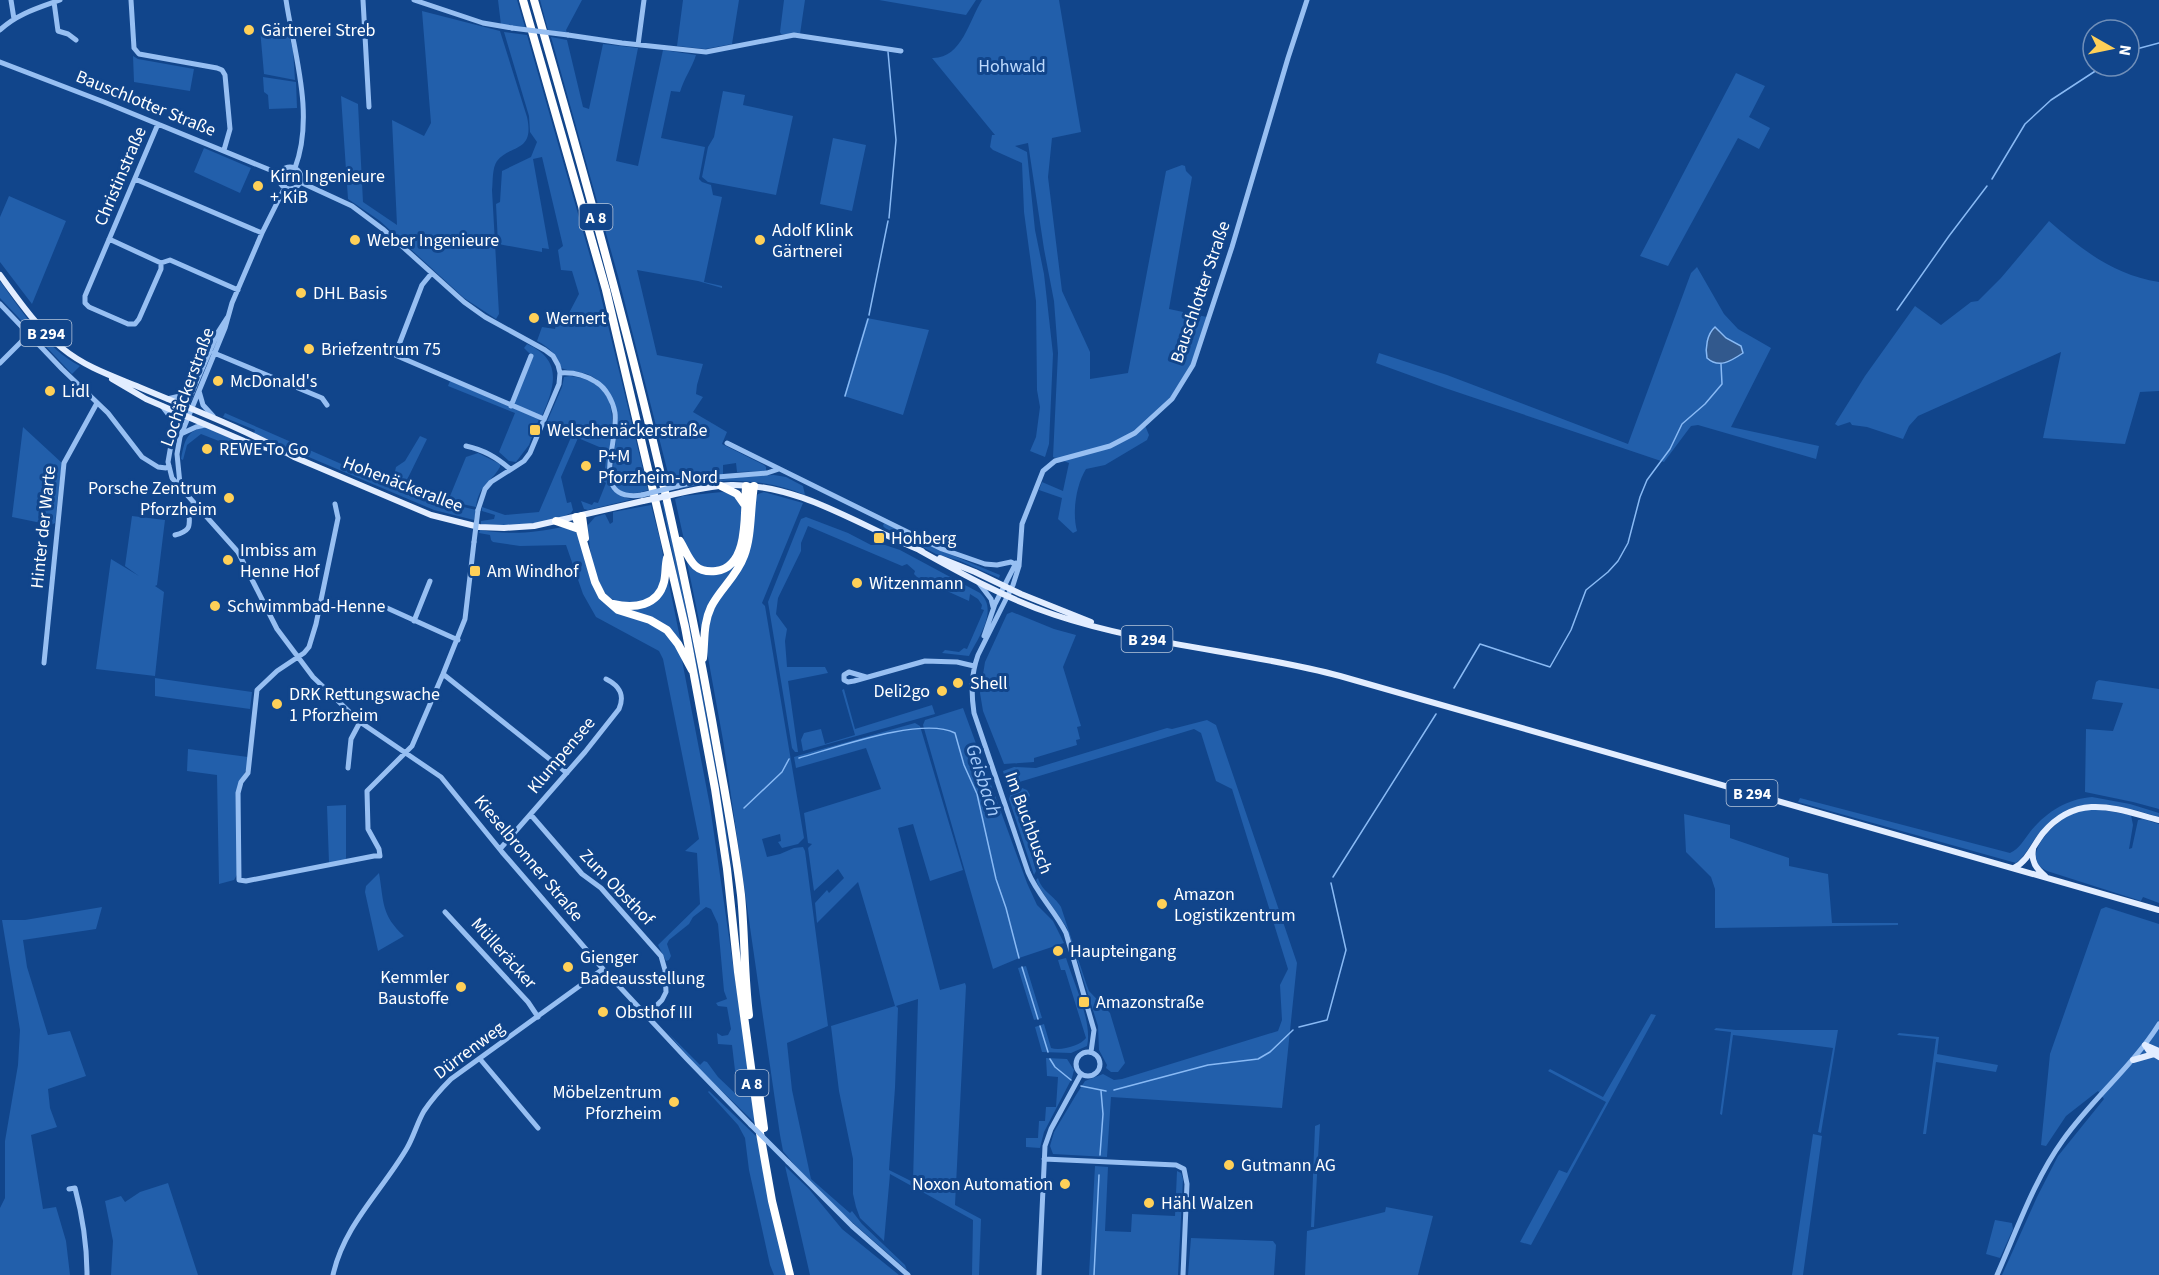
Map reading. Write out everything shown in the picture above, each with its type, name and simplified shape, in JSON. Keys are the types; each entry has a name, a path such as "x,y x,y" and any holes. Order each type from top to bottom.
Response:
{"highway":[{"name":"A 8","path":"524,0 606,290 695,677 727,869 738,972 760,1133 772,1201 792,1275"},
{"name":"A 8","path":"534,0 619,301 675,532 702,665 741,896 748,1010 770,1168 792,1275"},
{"path":"721,486 737,494 744,504"},
{"path":"675,532 687,556 695,566 706,571 720,571 731,565 739,553 744,504 750,486"},
{"path":"702,665 704,630 708,614 745,554 750,486"},
{"path":"579,516 579,529 585,543"},
{"path":"579,516 595,582 600,592 618,610 650,620 667,630 678,644 695,677"},
{"path":"556,521 579,529"},
{"path":"609,602 632,607 651,601 663,586 668,554"}],"main road":[{"name":"Hohenäckerallee","path":"0,274 30,316 50,337 76,358 119,385 244,441 294,457"},
{"name":"Hohenäckerallee","path":"106,375 185,406 294,457 448,521 479,527 527,527 609,509 643,498"},
{"name":"B 294","path":"643,498 721,486 750,486 804,498 919,550 978,582 1007,591"},
{"name":"B 294","path":"919,550 962,566 1053,614 1164,643 1263,659 1330,673 2159,910"},
{"path":"2014,868 2024,861 2043,833 2059,818 2081,808 2106,807 2159,820"},
{"path":"2034,846 2032,860 2045,877"},
{"path":"2145,1045 2157,1054"},
{"path":"2133,1060 2157,1054"}],"street":[{"path":"11,0 14,19"},
{"path":"131,0 134,48 139,54 222,70 227,81 230,129 224,150"},
{"path":"286,0 296,43 301,81 303,135 295,168"},
{"path":"363,0 369,107"},
{"path":"414,0 483,23 638,45 711,52 794,35 901,51"},
{"path":"638,45 644,0"},
{"name":"Bauschlotter Straße","path":"1007,591 1017,565 1022,524 1045,469 1060,459 1110,446 1130,437 1143,428 1172,399 1188,374 1206,327 1307,0"},
{"path":"0,30 14,19 57,1 58,32 68,34 76,40"},
{"name":"Bauschlotter Straße","path":"0,62 280,174"},
{"name":"Christinstraße","path":"109,239 161,263 161,269 135,324 128,324 89,307 85,303 85,296 109,239 135,179 158,124"},
{"path":"286,168 295,168 301,175 300,182 294,188 285,187 280,181 280,174 286,168"},
{"path":"135,179 262,233"},
{"path":"300,182 352,206 384,230 464,302 546,350 555,359 561,373 560,384 530,453 524,461 495,478 488,485 478,510 465,620 412,746 367,791 368,829 379,849 380,856 246,881 239,880 238,793 241,782 248,773 257,690 277,671 309,647 338,518 335,504"},
{"name":"Lochäckerstraße","path":"169,466 170,445 181,414 225,328 262,233 285,187"},
{"path":"161,263 170,260 238,290"},
{"path":"431,274 422,285 395,355 544,419"},
{"path":"0,304 116,422 142,457 164,468 177,466 180,486"},
{"path":"0,363 29,334"},
{"path":"212,352 322,399 327,405"},
{"name":"Lochäckerstraße","path":"177,466 177,449 200,392 212,352"},
{"path":"511,406 531,356"},
{"path":"561,373 574,373 588,377 599,384 607,394 615,415 610,469 611,483 616,491 624,496 643,498 678,486 717,477 767,473 778,469"},
{"path":"167,399 184,394 194,386"},
{"path":"200,392 203,405 219,422"},
{"name":"Hinter der Warte","path":"44,663 63,468 97,403"},
{"path":"161,405 171,418 174,431"},
{"path":"182,434 206,425"},
{"path":"727,443 942,549 985,564 997,565 1011,562 1017,565"},
{"path":"466,446 497,458 510,469"},
{"name":"Kieselbronner Straße","path":"169,466 172,478 238,552 266,610 297,657 333,698 360,722 441,777 500,849 646,1016 838,1212 908,1275"},
{"path":"175,535 186,532 188,529 191,507 194,503"},
{"path":"414,621 430,581"},
{"path":"978,582 991,599 994,609"},
{"name":"Im Buchbusch","path":"983,644 994,609 1007,591"},
{"name":"Im Buchbusch","path":"1007,591 974,666 972,693 974,713 1032,882 1059,919 1065,933 1094,1030 1091,1052"},
{"path":"377,608 387,608 458,640"},
{"path":"866,677 926,661 957,662 974,666"},
{"path":"443,674 567,773"},
{"name":"Klumpensee","path":"500,849 619,710 621,692 606,678"},
{"path":"348,768 351,739 360,722"},
{"name":"Zum Obsthof","path":"531,814 582,874 601,888 661,956 665,970 666,992 662,1000 646,1016"},
{"name":"Mülleräcker","path":"445,912 528,1002 538,1017"},
{"name":"Dürrenweg","path":"333,1275 353,1225 407,1148 426,1108 451,1079 603,969"},
{"path":"1997,1275 2050,1158 2072,1128 2133,1060 2159,1024"},
{"name":"Im Buchbusch","path":"1091,1052 1100,1058 1100,1069 1092,1076 1081,1074 1076,1068 1076,1060 1080,1054 1091,1052"},
{"path":"480,1059 538,1128"},
{"name":"Im Buchbusch","path":"1040,1275 1045,1146 1081,1074"},
{"path":"1044,1159 1176,1165 1184,1169 1187,1184 1183,1275"},
{"path":"69,1188 75,1188 79,1203 88,1250 87,1275"}],"green space":[{"path":"498,0 517,0 525,27 501,25"},
{"path":"540,0 582,0 566,30 567,33 548,30"},
{"path":"683,0 739,0 732,44 705,49 677,46"},
{"path":"784,0 805,0 800,34 781,34 780,32"},
{"path":"879,0 976,0 966,15"},
{"name":"Hohwald","path":"982,0 1059,0 1081,132 1052,138 1048,177 1062,291 1090,352 1090,379 1128,373 1166,171 1182,165 1192,177 1169,309 1207,317 1191,364 1171,397 1144,423 1149,435 1147,440 1105,465 1086,469 1077,491 1075,516 1077,531 1073,533 1058,519 1062,498 1039,490 1042,482 1063,491 1069,463 1053,457 1058,353 1054,301 1028,143 1015,146 1027,152 1035,230 1044,274 1053,354 1049,444 1045,457 1030,451 1036,437 1040,407 1037,390 1036,301 1024,212 1022,163 990,147 992,135 995,135 932,58 942,57 958,45"},
{"path":"422,11 500,31 527,117 528,137 520,146 502,156 495,164 493,171 499,314 496,319 464,298 380,221 348,199 341,96 358,104 363,202 397,225 392,120 424,136 431,123"},
{"path":"260,29 265,29 265,34 288,32 293,50 295,80 264,74"},
{"path":"504,32 527,35 598,284 648,490 623,493 616,487 613,464 617,415 598,381 588,374 561,368 552,352 537,341 542,327 555,329 559,312 569,313 579,294 572,271 561,270 558,250 563,246 542,157 533,159 549,249 542,248 542,252 498,244 496,204 500,202 502,171 531,157 537,142 530,132 529,116"},
{"path":"551,37 567,40 583,107 589,109 603,44 638,48 616,161 638,166 663,50 696,55 680,92 671,91 661,138 705,147 699,179 711,185 713,195 722,197 704,282 722,286 722,288 698,281 637,270 657,355 703,364 696,394 703,397 693,412 727,432 722,444 764,465 766,471 737,472 736,463 723,465 723,474 671,485 618,276"},
{"path":"133,56 138,59 194,69 190,91 134,82"},
{"path":"1736,73 1765,86 1749,117 1770,128 1759,149 1738,138 1668,266 1640,256"},
{"path":"263,77 296,82 297,108 269,109"},
{"path":"723,91 745,95 743,105 793,116 776,195 708,182 702,177 708,147 714,137"},
{"path":"833,138 866,145 852,211 820,204"},
{"path":"204,148 251,168 240,193 194,172"},
{"path":"9,196 66,221 32,304 0,262 0,217"},
{"path":"2049,221 2100,260 2127,274 2159,282 2159,391 2140,392 2125,444 2043,438 2061,352 1918,416 1909,426 1903,439 1867,427 1852,425 1850,422 1838,426 1835,424 1865,376 1915,306 1941,325 1971,302 1978,301 2001,278"},
{"path":"1697,267 1724,314 1738,329 1771,348 1731,427 1819,446 1816,459 1698,425 1691,426 1664,462 1376,363 1379,353 1447,375 1628,444 1691,273"},
{"path":"0,281 26,317 46,339 80,366 72,374 0,298"},
{"path":"867,318 929,330 903,415 844,396"},
{"path":"527,344 539,350 546,358 553,375 550,394 542,416 513,404 533,357 524,348"},
{"path":"570,376 595,384 608,399 612,418 610,479 617,493 633,499 584,509 581,501 592,505 594,502 598,503 606,483 603,481 607,453 604,449 578,438 561,477 567,503 571,502 573,510 571,513 538,523 481,525 481,521 494,519 495,515 482,511 482,507 505,515 539,512 572,435 546,424 564,377"},
{"path":"450,381 539,419 529,445 516,462 509,461 499,452 515,413 448,386"},
{"path":"225,413 410,494 476,510 474,520 434,510 278,444 254,433 255,430 223,417"},
{"path":"23,427 62,463 55,523 51,525 12,517"},
{"path":"201,428 207,428 237,441 224,443 201,434 187,445 183,460 181,459 188,436"},
{"path":"420,436 427,439 405,484 396,480 394,476 396,467 405,461"},
{"path":"478,453 500,464 500,467 480,493 476,507 448,501 466,457"},
{"path":"774,475 786,477 803,486 805,495 782,487 746,481 711,482 678,489 702,483 726,479"},
{"path":"722,492 731,493 742,504 739,545 731,562 711,569 695,563 686,549 675,499"},
{"path":"764,492 803,503 762,603 765,606 804,838 798,844 782,848 778,842 781,841 780,834 762,839 767,857 794,848 803,847 805,851 828,1026 787,1043 792,1090 811,1179 850,1213 852,1211 862,1224 905,1265 907,1270 837,1209 797,1168 783,1151 780,1135 723,740 707,652 710,613 739,571 755,498"},
{"path":"662,502 664,502 693,643 734,881 695,662"},
{"path":"651,505 663,556 664,574 661,585 655,593 638,603 618,602 609,597 599,583 592,558 588,525 595,517 605,514 610,524 613,522 613,512"},
{"path":"132,516 165,520 157,585 155,586 164,592 155,676 96,669 111,559 139,576 125,566"},
{"path":"806,517 848,533 871,545 885,545 900,550 980,593 988,607 985,624 969,656 942,653 945,650 959,652 964,648 967,649 984,610 981,609 982,605 978,599 970,594 969,601 918,578 914,574 915,571 907,564 902,566 808,526 801,543 801,551 778,598 776,614 787,629 785,641 787,667 825,667 828,673 788,681 798,752 795,752 792,748 768,602 801,519"},
{"path":"884,523 942,551 1000,575 999,578 960,561 936,554 885,528"},
{"path":"563,527 578,533 601,599 613,610 647,621 668,633 681,655 710,806 756,1124 698,1068 668,1033 700,1065 704,1061 707,1062 718,1077 738,1096 732,1045 718,1044 717,1033 722,1036 728,1035 731,1029 727,1007 718,1006 716,1003 727,999 724,991 718,924 711,909 706,907 669,940 667,944 671,956 669,960 666,961 658,945 700,904 697,853 685,851 699,839 663,659 659,651 596,617 583,594 566,545 520,546 493,542 490,535 479,533 480,530 522,533"},
{"path":"742,555 701,630 687,562 713,574"},
{"path":"668,579 681,643 675,636 622,608 644,606"},
{"path":"1012,612 1076,635 1063,667 1081,726 1077,727 1080,739 1076,740 1077,745 1034,758 1034,762 1004,764 983,711 980,693 985,662 1007,614"},
{"path":"155,678 252,692 250,709 155,696"},
{"path":"2099,680 2159,689 2159,809 2085,792 2086,729 2113,731 2123,703 2092,699 2096,682"},
{"path":"844,689 855,729 932,705 935,714 803,751 801,740 804,733 821,729 825,744 855,735 842,690"},
{"path":"963,708 1027,883 1037,905 1053,921 1064,943 993,969 923,725 925,720"},
{"path":"1207,720 1216,725 1297,963 1282,1108 1111,1097 1107,1157 1053,1154 1050,1146 1054,1132 1085,1081 1103,1074 1114,1080 1122,1079 1278,1031 1282,1020 1280,985 1288,969 1232,789 1216,781 1201,733 1194,729 1013,784 1006,782 1003,771 1014,767 1036,768 1167,728 1172,729"},
{"path":"915,723 920,726 963,870 930,881 913,824 898,828 940,990 965,983 966,986 955,1205 981,1219 979,1275 972,1275 973,1220 890,1174 884,1241 860,1218 856,1207 853,1194 853,1159 839,1091 831,1026 895,1006 858,882 817,923 815,903 827,890 829,893 844,878 838,869 814,891 808,848 812,844 808,843 804,813 881,789 866,748 796,768 794,757","holes":["918,999 913,1182 889,1170 895,1088 898,1008 896,1006"]},
{"path":"188,749 248,757 247,768 241,781 238,873 234,880 219,884 217,775 187,771"},
{"path":"1022,788 1030,795 1021,819 1036,871 1034,875 1009,799 1011,793"},
{"path":"2092,797 2130,804 2159,813 2159,817 2112,805 2097,804 2069,810 2042,830 2016,863 1798,802 1800,798 2010,853 2019,847 2036,825 2050,813 2074,800"},
{"path":"346,805 346,860 329,863 327,806"},
{"path":"2097,809 2131,815 2133,825 2129,849 2132,848 2138,820 2143,819 2159,824 2159,903 2143,897 2141,901 2047,871 2039,865 2036,858 2037,850 2041,841 2055,825 2073,813"},
{"path":"1684,814 1730,825 1730,838 1789,858 1789,866 1828,874 1832,923 1898,923 1898,925 1715,928 1715,889 1711,877 1686,852"},
{"path":"379,873 387,914 404,936 378,951 365,892 366,886"},
{"path":"1038,878 1042,887 1061,907 1089,991 1110,1013 1125,1063 1118,1072 1111,1072 1106,1068 1107,1065 1099,1050 1098,1026 1067,928 1039,887 1036,880"},
{"path":"102,907 96,929 23,940 27,967 48,1035 70,1031 86,1076 48,1089 50,1108 57,1127 31,1135 43,1209 56,1207 66,1241 70,1275 0,1275 0,1208 5,1198 5,1141 18,1065 20,1030 2,920 25,920"},
{"path":"2106,907 2159,924 2159,1275 2002,1275 2058,1156 2104,1099 2098,1091 2066,1116 2046,1146 2041,1145 2050,1054 2101,909"},
{"path":"1066,958 1085,1014 1087,1046 1071,1053 1042,1052 1035,1027 1044,1024 1051,1048 1070,1047 1086,1038 1065,970 1061,970 1058,960"},
{"path":"1026,966 1042,1018 1034,1020 1018,968"},
{"path":"1651,1014 1656,1015 1531,1245 1520,1242 1559,1170 1567,1173 1606,1102 1548,1071 1550,1069 1603,1097"},
{"path":"1716,1028 1838,1030 1821,1133 1818,1132 1833,1048 1733,1035 1722,1115 1720,1114 1731,1032 1714,1030"},
{"path":"1899,1033 1939,1037 1937,1054 1998,1065 1996,1072 1936,1062 1926,1134 1923,1134 1936,1039 1897,1035"},
{"path":"1046,1058 1067,1059 1074,1070 1044,1132 1040,1148 1026,1147 1026,1138 1038,1138 1039,1121 1045,1121 1046,1107 1056,1107 1058,1077 1047,1076"},
{"path":"709,1091 758,1138 788,1275 774,1275 770,1265 749,1170 745,1138 738,1125"},
{"path":"1320,1124 1314,1227 1311,1227 1315,1126"},
{"path":"1813,1134 1822,1136 1803,1275 1792,1275"},
{"path":"785,1166 809,1189 842,1229 899,1275 810,1275"},
{"path":"1095,1166 1108,1167 1105,1231 1131,1232 1132,1214 1175,1216 1177,1171 1181,1173 1183,1179 1178,1275 1089,1275"},
{"path":"168,1183 198,1275 111,1275 113,1241 105,1201 121,1196 125,1202 140,1192"},
{"path":"1386,1207 1433,1216 1418,1275 1305,1275 1307,1231 1385,1212"},
{"path":"1995,1220 2012,1223 2013,1229 2000,1258 1986,1254"},
{"path":"1191,1238 1273,1241 1276,1245 1274,1275 1188,1275"}],"shaded area":[{"path":"1715,327 1726,338 1741,346 1743,353 1730,361 1720,363 1707,358 1707,341"}],"waterway":[{"path":"2141,48 2159,43"},
{"path":"888,52 896,140 889,218"},
{"path":"1992,179 2025,124 2051,100 2085,78"},
{"path":"1897,310 1987,186"},
{"path":"869,315 888,221"},
{"path":"845,396 868,319"},
{"path":"1454,688 1480,644 1550,667 1571,630 1586,590 1618,561 1628,543 1647,480 1670,449 1682,424 1705,404 1722,384 1721,364"},
{"name":"Geisbach","path":"1333,877 1436,714"},
{"name":"Geisbach","path":"799,758 855,741 901,731 922,728 955,733 964,765 977,794 996,879 1019,958"},
{"path":"744,808 782,772 789,759"},
{"name":"Geisbach","path":"1299,1027 1327,1020 1346,950 1331,883"},
{"name":"Geisbach","path":"1022,967 1038,1019"},
{"name":"Geisbach","path":"1040,1026 1048,1052"},
{"name":"Geisbach","path":"1114,1090 1208,1065 1258,1059 1270,1052 1293,1030"},
{"name":"Geisbach","path":"1050,1059 1055,1067 1071,1080"},
{"name":"Geisbach","path":"1081,1086 1106,1091"},
{"path":"1100,1155 1103,1114 1101,1091"},
{"path":"1094,1275 1099,1175"}],"place":[{"name":"Gärtnerei Streb","path":"249,30"},
{"name":"Kirn Ingenieure + KiB","path":"258,186"},
{"name":"Weber Ingenieure","path":"355,240"},
{"name":"Adolf Klink Gärtnerei","path":"760,240"},
{"name":"DHL Basis","path":"301,293"},
{"name":"Wernert","path":"534,318"},
{"name":"Briefzentrum 75","path":"309,349"},
{"name":"McDonald's","path":"218,381"},
{"name":"Lidl","path":"50,391"},
{"name":"Welschenäckerstraße","path":"535,430"},
{"name":"REWE To Go","path":"207,449"},
{"name":"P+M Pforzheim-Nord","path":"586,466"},
{"name":"Porsche Zentrum Pforzheim","path":"229,498"},
{"name":"Hohberg","path":"879,538"},
{"name":"Imbiss am Henne Hof","path":"228,560"},
{"name":"Am Windhof","path":"475,571"},
{"name":"Witzenmann","path":"857,583"},
{"name":"Schwimmbad-Henne","path":"215,606"},
{"name":"Shell","path":"958,683"},
{"name":"Deli2go","path":"942,691"},
{"name":"DRK Rettungswache 1 Pforzheim","path":"277,704"},
{"name":"Amazon Logistikzentrum","path":"1162,904"},
{"name":"Haupteingang","path":"1058,951"},
{"name":"Gienger Badeausstellung","path":"568,967"},
{"name":"Kemmler Baustoffe","path":"461,987"},
{"name":"Amazonstraße","path":"1084,1002"},
{"name":"Obsthof III","path":"603,1012"},
{"name":"Möbelzentrum Pforzheim","path":"674,1102"},
{"name":"Gutmann AG","path":"1229,1165"},
{"name":"Noxon Automation","path":"1065,1184"},
{"name":"Hähl Walzen","path":"1149,1203"}]}
